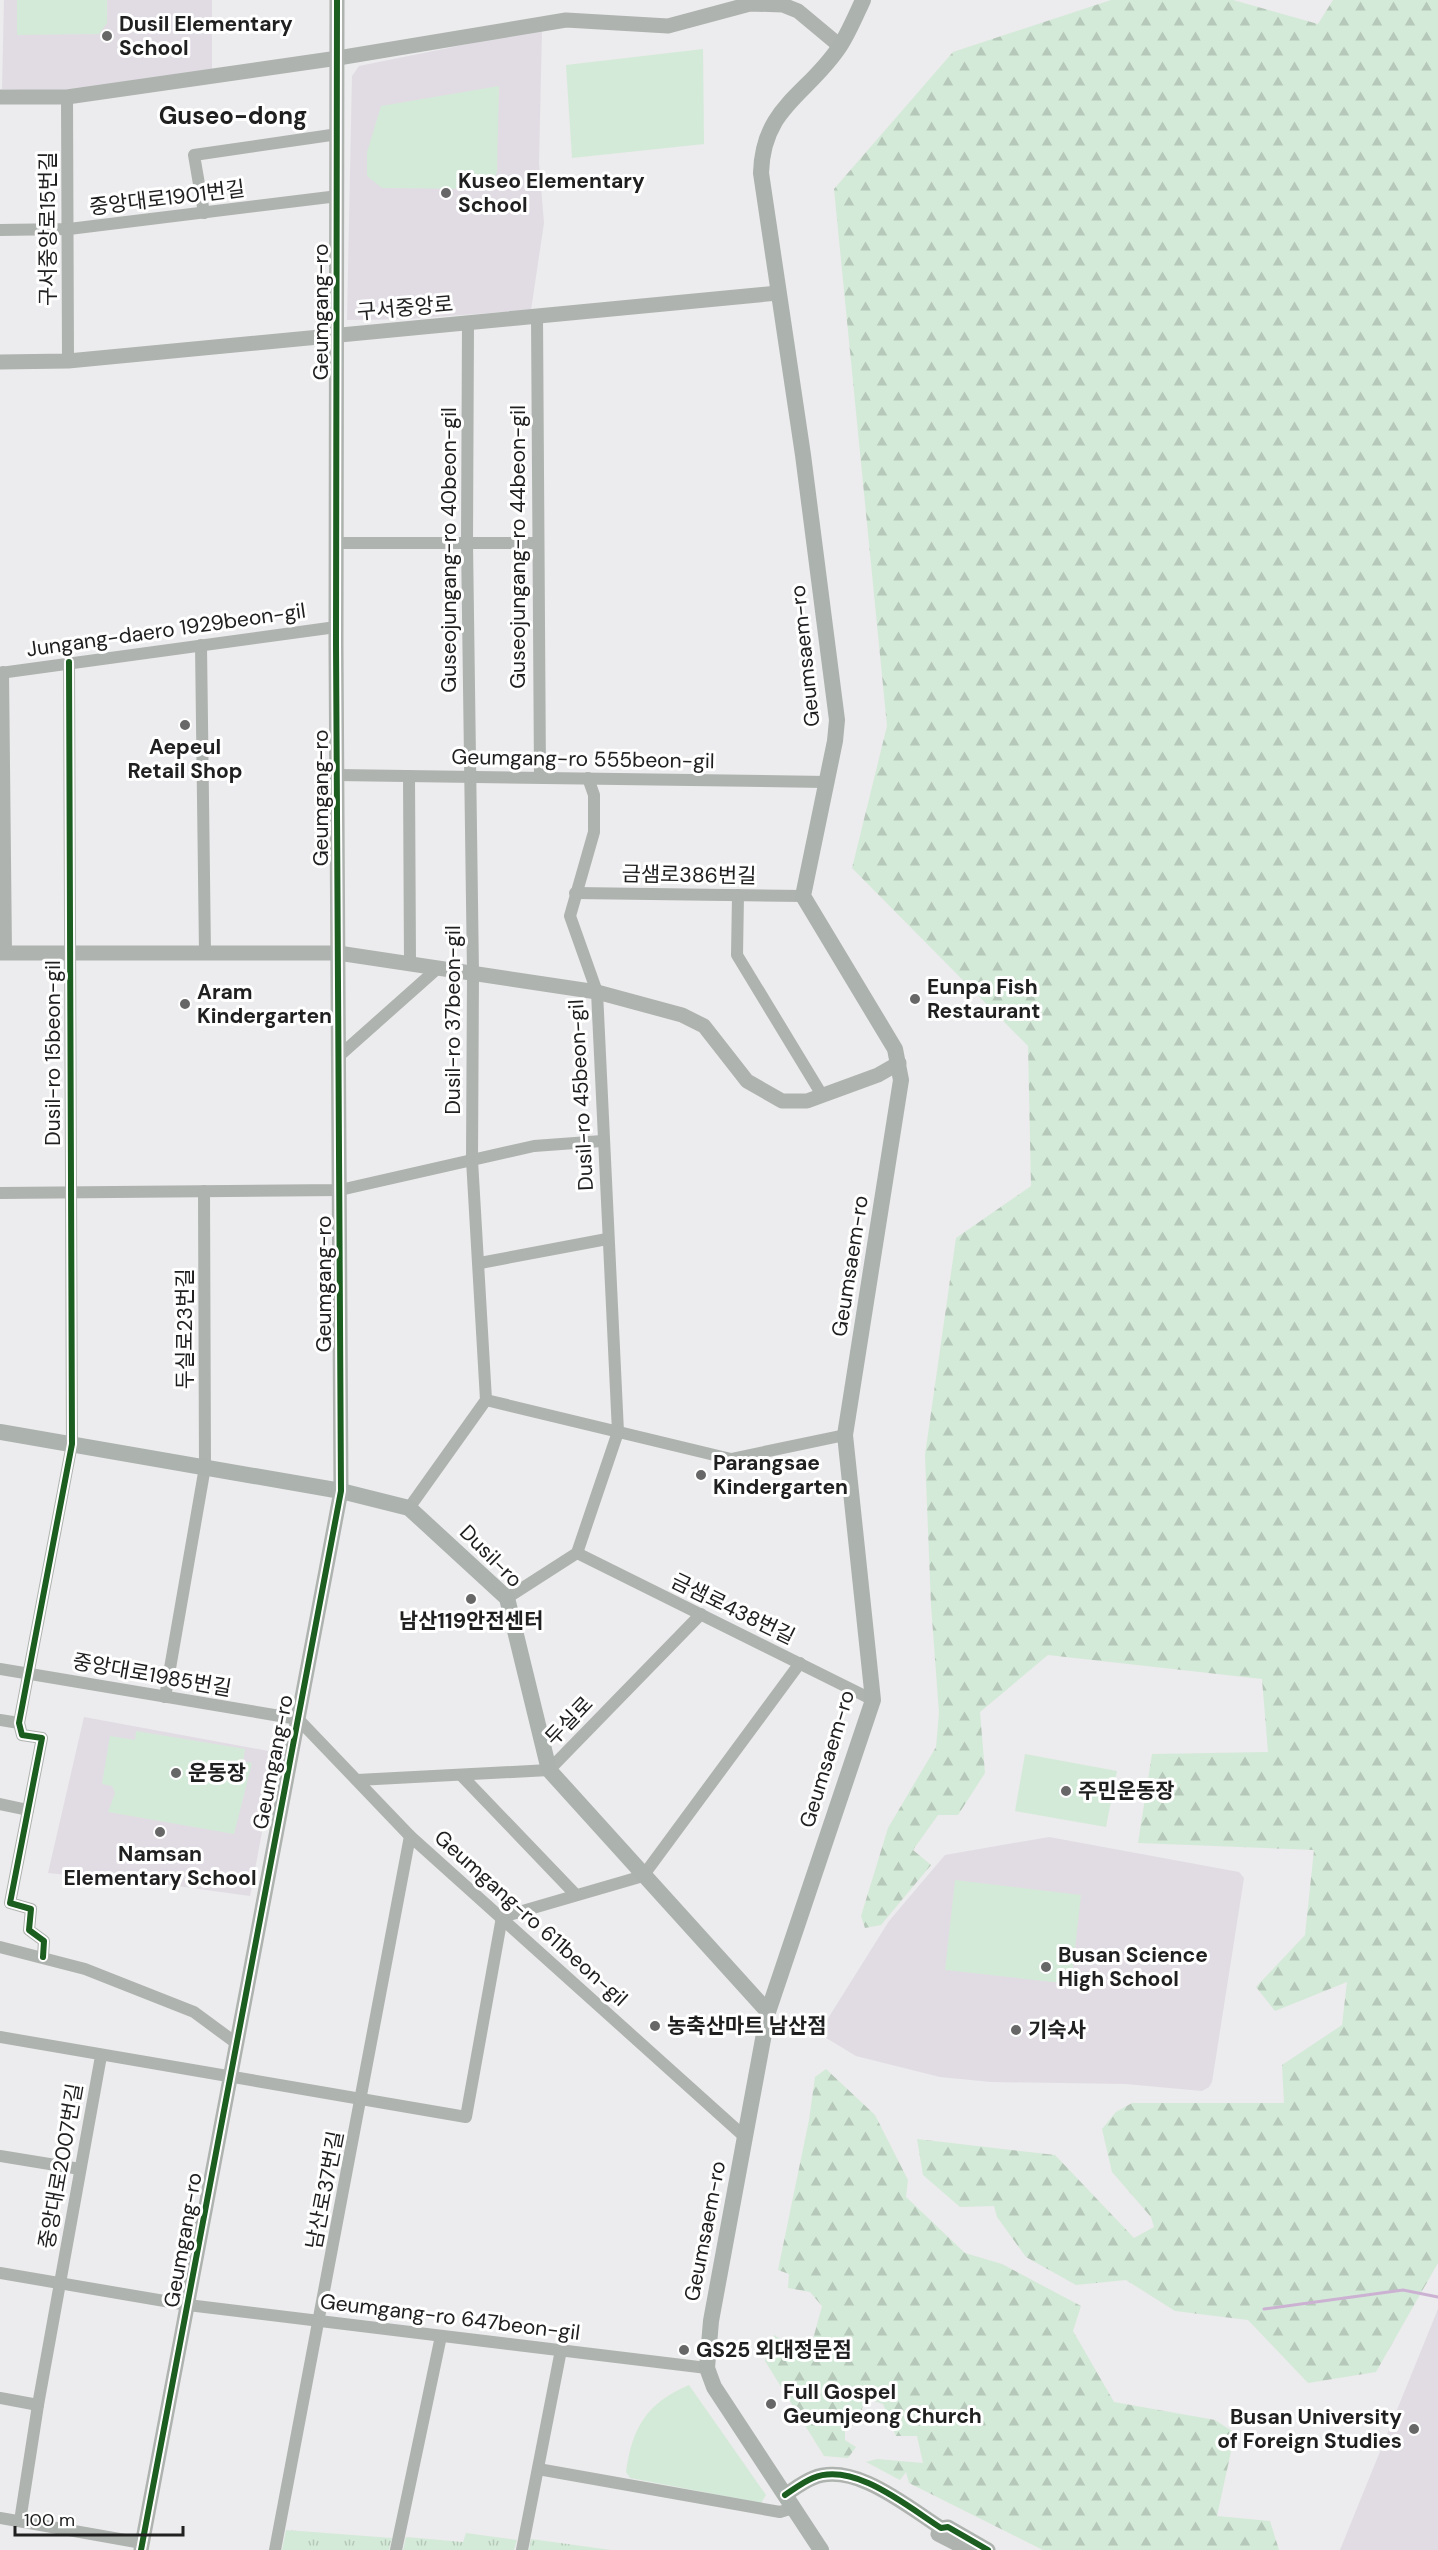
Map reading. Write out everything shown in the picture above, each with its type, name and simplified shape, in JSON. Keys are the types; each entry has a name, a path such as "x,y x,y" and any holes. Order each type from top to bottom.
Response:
{"main road":[{"name":"Geumsaem-ro","path":"821,2550 714,2387 707,2368 711,2321 768,2012 873,1700 845,1435 879,1232 900,1080 899,1064 895,1049 803,896 836,741 836,702 803,455 760,173 765,139 771,125 840,46 863,0"},
{"name":"Dusil-ro","path":"0,1432 341,1491 409,1508 507,1599 549,1770 768,2012"}],"street":[{"name":"Geumgang-ro","path":"141,2546 341,1491 336,627 337,0"},
{"path":"0,97 67,97 338,58 566,20 668,26 750,4 783,5 798,11 840,46"},
{"name":"구서중앙로15번길","path":"67,97 68,361"},
{"path":"204,213 194,155 338,134"},
{"name":"중앙대로1901번길","path":"0,230 69,229 338,196"},
{"name":"구서중앙로","path":"0,362 68,361 778,293"},
{"name":"Guseojungang-ro 44beon-gil","path":"537,316 540,777"},
{"name":"Guseojungang-ro 40beon-gil","path":"468,323 467,543 470,777"},
{"path":"336,543 537,543"},
{"name":"Jungang-daero 1929beon-gil","path":"1,672 336,627"},
{"path":"201,645 205,953"},
{"name":"Dusil-ro 15beon-gil","path":"20,1723 27,1673 72,1444 69,662"},
{"path":"1,672 3,953 338,953 597,992 682,1015 704,1026 747,1081 782,1101 807,1101 878,1075 899,1064"},
{"name":"Geumgang-ro 555beon-gil","path":"337,775 827,782"},
{"path":"409,776 410,964"},
{"name":"Dusil-ro 37beon-gil","path":"470,777 473,973 472,1160 480,1263 486,1400"},
{"name":"Dusil-ro 45beon-gil","path":"577,1553 618,1432 602,1141 597,992 570,916 594,832 594,795 588,778"},
{"name":"금샘로386번길","path":"575,893 803,896"},
{"path":"738,895 737,955 822,1095"},
{"path":"339,1056 438,968"},
{"path":"0,1193 340,1190 534,1146 602,1141"},
{"name":"두실로23번길","path":"165,1697 205,1467 204,1191"},
{"path":"480,1263 544,1249 607,1239"},
{"path":"409,1508 486,1400 731,1459 845,1435"},
{"path":"507,1599 577,1553"},
{"name":"금샘로438번길","path":"577,1553 873,1700"},
{"name":"두실로","path":"357,1780 549,1770 701,1614"},
{"path":"0,2037 466,2118 502,1917 644,1876 800,1663"},
{"name":"중앙대로1985번길","path":"0,1669 298,1719"},
{"name":"Geumgang-ro 611beon-gil","path":"298,1719 410,1836 746,2138"},
{"path":"0,1720 20,1723 22,1736 42,1738 10,1903 31,1909 28,1930 44,1941 43,1957"},
{"path":"461,1775 576,1896"},
{"path":"0,1804 28,1810"},
{"name":"남산로37번길","path":"275,2550 410,1836"},
{"path":"0,1947 85,1969 194,2012 236,2043"},
{"name":"중앙대로2007번길","path":"20,2521 38,2405 101,2056"},
{"path":"0,2156 80,2169"},
{"name":"Geumgang-ro 647beon-gil","path":"0,2273 188,2305 707,2368"},
{"path":"396,2550 441,2336"},
{"path":"522,2550 561,2350"},
{"path":"0,2398 38,2405"},
{"path":"538,2469 780,2512 815,2477 843,2475 873,2484 951,2540 969,2550"},
{"path":"0,2518 141,2546"},
{"path":"951,2540 948,2527 988,2550"}],"shaded area":[{"name":"Dusil Elementary School","path":"4,0 212,0 212,71 64,92 2,89"},
{"name":"Kuseo Elementary School","path":"542,29 539,163 544,223 531,310 408,319 347,320 352,76 359,66"},
{"name":"Namsan Elementary School","path":"84,1717 274,1752 274,1768 250,1896 170,1885 48,1873"},
{"name":"Busan Science High School","path":"1049,1837 1239,1872 1244,1878 1212,2082 1209,2087 1202,2091 1126,2084 991,2082 940,2077 856,2056 823,2036 827,2020 889,1921 945,1855"},
{"name":"Busan University of Foreign Studies","path":"1438,2309 1438,2550 1340,2550"}],"green space":[{"path":"17,0 107,0 107,23 99,34 17,35"},
{"path":"1111,0 1233,0 1318,24 1333,0 1438,0 1438,2263 1376,2372 1308,2383 1248,2320 1175,2311 1126,2280 1076,2285 1026,2257 997,2217 994,2206 960,2207 923,2175 917,2139 1055,2155 1134,2238 1154,2227 1151,2217 1112,2172 1102,2129 1116,2112 1132,2103 1284,2103 1282,2065 1342,2025 1347,1982 1275,2011 1256,1987 1305,1935 1314,1850 1138,1843 1152,1754 1268,1752 1262,1679 1048,1655 980,1712 985,1773 958,1815 938,1815 913,1850 931,1865 881,1925 865,1928 861,1916 888,1828 936,1747 939,1713 931,1605 925,1455 956,1238 1031,1186 1028,1046 852,868 887,726 834,189 953,52"},
{"path":"703,49 704,144 572,158 566,65"},
{"path":"499,86 497,171 491,189 382,188 367,176 367,152 381,106"},
{"name":"운동장","path":"136,1731 245,1749 243,1762 252,1763 234,1834 108,1812 115,1793 112,1786 102,1784 110,1736 135,1740"},
{"name":"주민운동장","path":"1025,1754 1117,1771 1106,1827 1015,1811"},
{"path":"955,1880 1081,1895 1071,1984 945,1970"},
{"path":"826,2069 875,2115 908,2180 906,2197 965,2253 1002,2264 1081,2306 1073,2331 1114,2402 1215,2420 1235,2433 1217,2516 1270,2521 1279,2550 1043,2550 909,2483 906,2472 900,2480 866,2462 877,2459 923,2463 917,2436 896,2436 883,2404 865,2398 858,2422 845,2430 845,2440 856,2447 848,2458 824,2456 765,2361 774,2335 800,2351 812,2343 822,2306 810,2292 788,2288 789,2274 778,2270 809,2120 815,2077"},
{"path":"689,2385 766,2495 761,2503 630,2478 626,2472 632,2442 644,2418 662,2400"},
{"path":"286,2530 392,2538 389,2550 282,2550"},
{"path":"466,2533 517,2540 514,2550 403,2550 406,2537 463,2542"},
{"path":"531,2539 611,2550 529,2550"}],"waterway":[{"path":"1264,2309 1403,2290 1438,2297"}],"cycle path":[{"path":"141,2550 341,1491 336,644 337,0"},
{"path":"43,1957 44,1941 29,1930 31,1909 10,1903 42,1738 22,1735 19,1723 72,1444 69,662"},
{"path":"785,2495 813,2478 829,2474 846,2476 880,2489 941,2528 948,2527 988,2550"}],"place":[{"name":"Dusil Elementary School","path":"107,36"},
{"name":"Kuseo Elementary School","path":"446,193"},
{"name":"Aepeul Retail Shop","path":"185,725"},
{"name":"Eunpa Fish Restaurant","path":"915,999"},
{"name":"Aram Kindergarten","path":"185,1004"},
{"name":"Parangsae Kindergarten","path":"701,1475"},
{"name":"남산119안전센터","path":"471,1599"},
{"name":"운동장","path":"176,1773"},
{"name":"주민운동장","path":"1066,1791"},
{"name":"Namsan Elementary School","path":"160,1832"},
{"name":"Busan Science High School","path":"1046,1967"},
{"name":"농축산마트 남산점","path":"655,2026"},
{"name":"기숙사","path":"1016,2030"},
{"name":"GS25 외대정문점","path":"684,2350"},
{"name":"Full Gospel Geumjeong Church","path":"771,2404"},
{"name":"Busan University of Foreign Studies","path":"1414,2429"}],"district":[{"name":"Guseo-dong","path":"233,116"}]}
